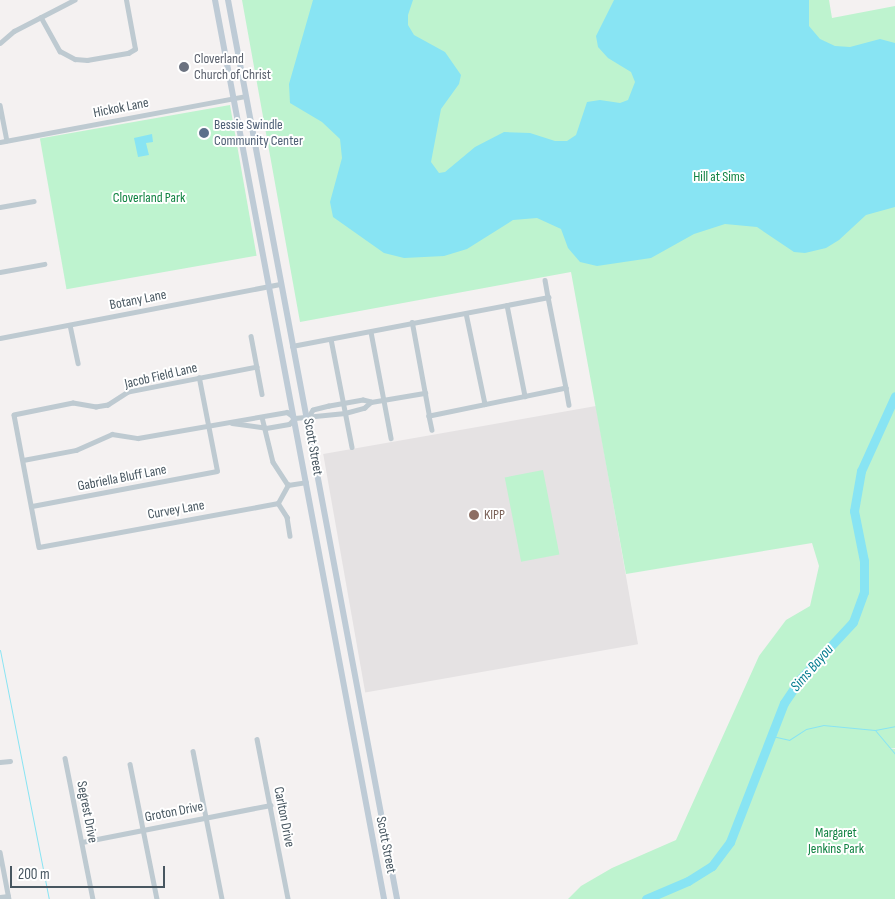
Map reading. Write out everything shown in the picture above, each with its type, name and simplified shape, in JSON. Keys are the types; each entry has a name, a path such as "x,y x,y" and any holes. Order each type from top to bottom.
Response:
{"main road":[{"name":"Scott Street","path":"215,0 384,899"},
{"name":"Scott Street","path":"228,0 292,346 307,416 371,776 397,899"},
{"path":"252,193 263,191"},
{"path":"315,532 326,530"},
{"path":"331,618 342,616"},
{"path":"361,778 371,776"}],"street":[{"path":"0,43 8,34 74,0"},
{"path":"41,17 60,51 75,58 87,60 112,56 135,49 126,0"},
{"name":"Hickok Lane","path":"0,142 245,96"},
{"path":"0,105 8,140"},
{"path":"0,207 33,201"},
{"path":"0,272 44,264"},
{"path":"545,280 569,405"},
{"name":"Botany Lane","path":"0,338 281,284"},
{"path":"292,346 548,297"},
{"path":"507,305 526,396"},
{"path":"466,313 485,404"},
{"path":"412,324 432,430"},
{"path":"70,325 78,363"},
{"path":"371,332 392,438"},
{"path":"251,336 262,394"},
{"path":"331,339 352,447"},
{"name":"Jacob Field Lane","path":"23,460 14,415 73,403 88,407 108,405 128,392 257,367"},
{"path":"199,378 208,425"},
{"path":"430,416 566,388"},
{"path":"307,416 313,410 329,406 363,400 371,402 425,393"},
{"path":"228,422 266,428 289,424 295,418 307,416 316,418 345,413 364,408 371,402"},
{"path":"329,406 331,416"},
{"path":"32,506 23,460 76,450 112,434 138,438 287,412 295,418"},
{"path":"262,417 273,462 288,485"},
{"name":"Gabriella Bluff Lane","path":"32,506 217,471 208,425"},
{"path":"288,485 306,482"},
{"path":"288,485 278,503 287,517 290,536"},
{"name":"Curvey Lane","path":"32,506 39,547 278,503"},
{"name":"Carlton Drive","path":"257,739 288,899"},
{"path":"193,751 222,899"},
{"name":"Segrest Drive","path":"65,758 93,899"},
{"path":"0,762 10,761"},
{"path":"130,764 157,899"},
{"name":"Groton Drive","path":"82,842 270,805"},
{"path":"0,852 9,897 0,897"}],"shaded area":[{"name":"KIPP","path":"596,406 638,644 365,692 323,454"}],"green space":[{"name":"Hill at Sims","path":"242,0 829,0 832,18 895,6 895,748 889,749 895,749 895,899 568,899 581,886 612,868 676,840 759,656 786,620 810,606 819,566 812,543 626,574 571,272 300,322"},
{"name":"Cloverland Park","path":"230,105 257,256 67,289 40,139"},
{"path":"543,470 559,554 521,562 505,477"}],"water":[{"path":"313,0 413,0 408,15 408,25 414,35 445,52 461,75 459,84 441,109 431,162 439,173 445,172 475,147 504,132 530,133 555,141 567,141 576,135 587,102 600,100 620,103 628,100 635,82 631,72 608,58 598,47 596,36 614,0 809,0 809,26 820,39 835,46 850,47 880,39 895,43 895,207 866,215 839,240 826,248 805,253 794,252 757,227 725,224 694,234 651,258 597,266 580,262 568,248 561,229 537,218 513,220 467,249 444,256 404,258 384,253 333,217 330,202 342,158 340,139 322,122 290,103 289,84"},
{"path":"152,134 153,142 146,143 149,155 138,157 134,138"}],"waterway":[{"name":"Sims Bayou","path":"646,899 688,881 712,866 730,842 784,703 801,678 853,622 864,592 864,561 854,511 861,471 895,396"},
{"path":"0,650 49,899"},
{"path":"772,736 789,740 806,729 823,725 875,730 895,726"},
{"path":"875,730 895,754"}],"place":[{"name":"Cloverland Church of Christ","path":"184,67"},
{"name":"Bessie Swindle Community Center","path":"204,133"},
{"name":"KIPP","path":"474,515"}],"park label":[{"name":"Margaret Jenkins Park","path":"836,842"}]}
